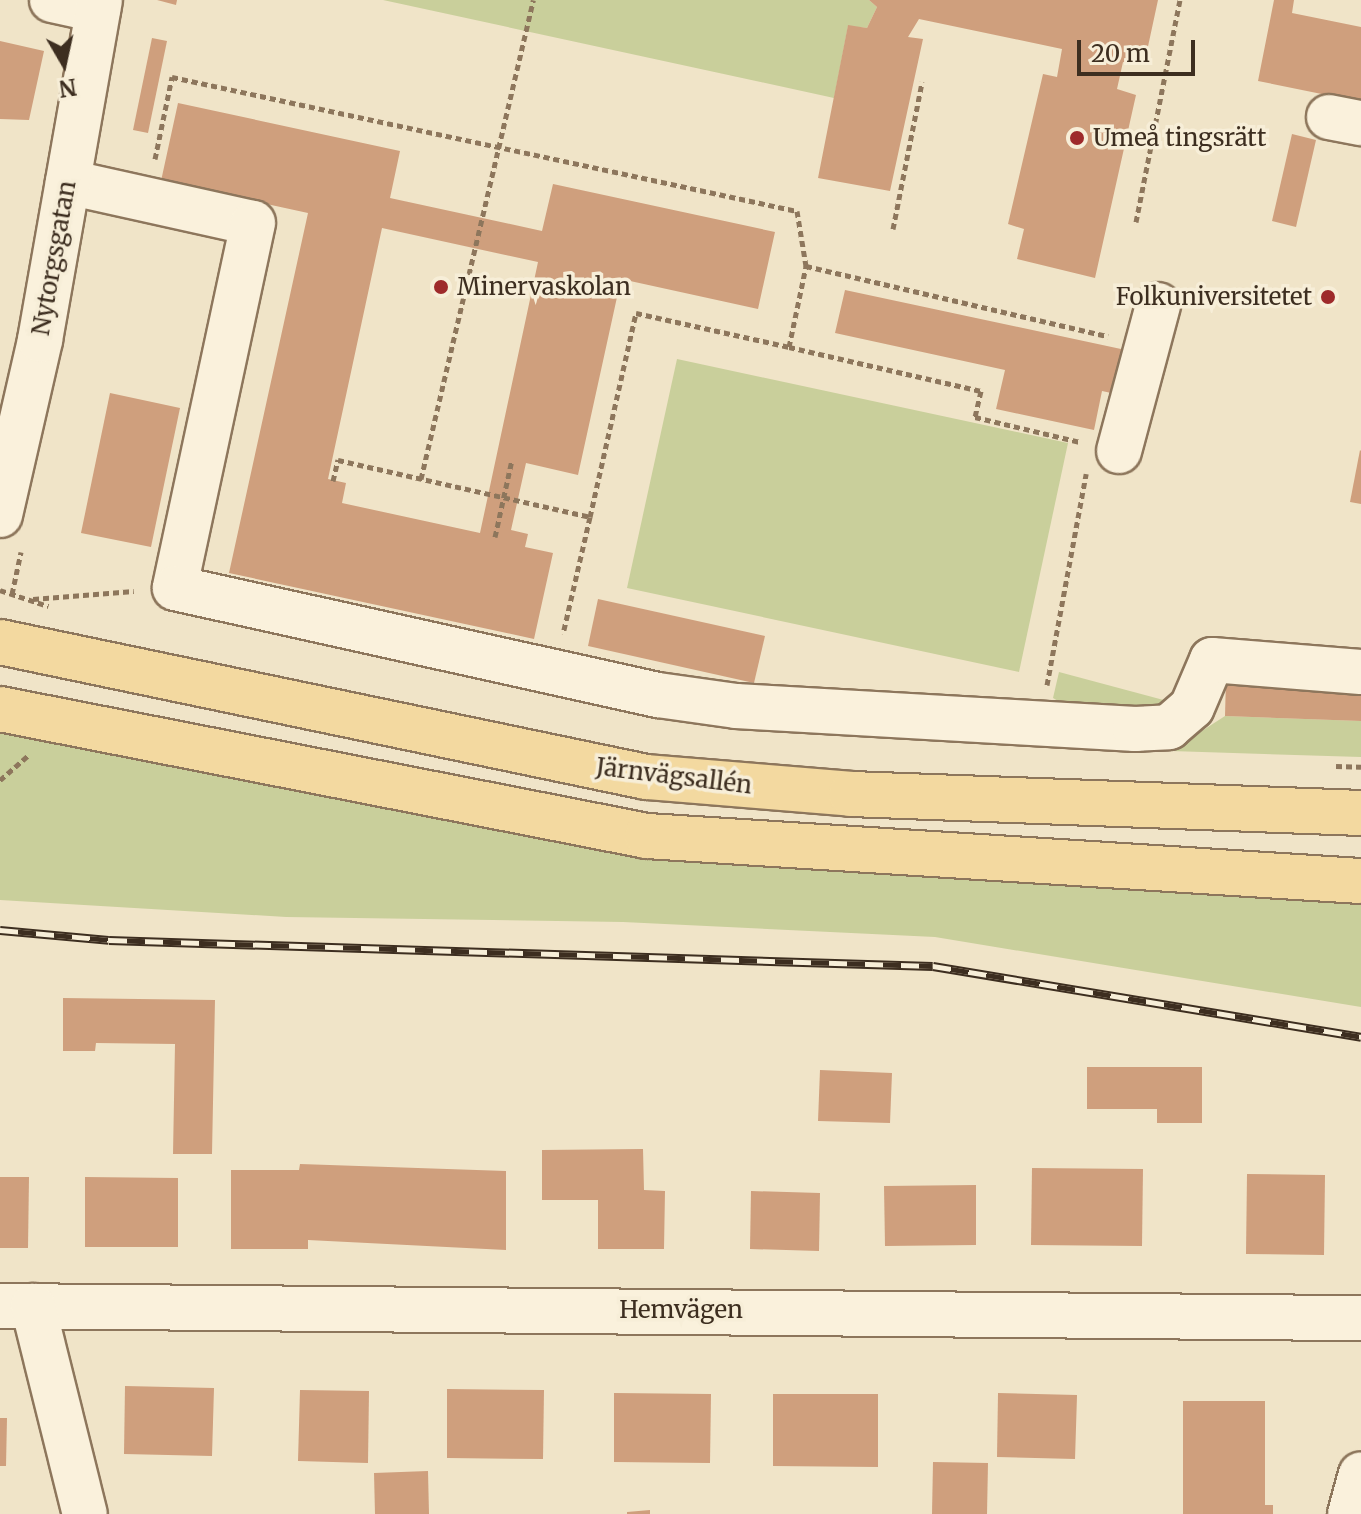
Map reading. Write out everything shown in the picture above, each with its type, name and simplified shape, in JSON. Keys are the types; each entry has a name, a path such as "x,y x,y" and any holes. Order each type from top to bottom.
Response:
{"main road":[{"name":"Järnvägsallén","path":"0,642 476,747 646,777 851,794 1361,813"},
{"path":"0,709 647,836 1361,881"}],"street":[{"path":"52,0 99,5"},
{"name":"Nytorgsgatan","path":"0,515 68,182 99,5"},
{"path":"68,182 253,223 175,588 554,672 736,706 1169,727 1192,707 1212,660 1361,672"},
{"path":"1100,452 1152,325"},
{"path":"16,1306 85,1514"},
{"name":"Hemvägen","path":"16,1306 1361,1318"},
{"path":"1350,1514 1361,1474"}],"path":[{"path":"421,479 533,0"},
{"path":"1136,222 1180,0"},
{"path":"146,199 172,77 797,211 806,266 789,347"},
{"path":"893,229 922,82"},
{"path":"806,266 1152,325"},
{"path":"554,672 636,313 981,391 975,417 1100,452 1038,723"},
{"path":"333,481 338,460 590,517"},
{"path":"495,537 512,460"},
{"path":"30,600 175,588"},
{"path":"0,590 64,612"},
{"path":"0,780 15,774 30,753"}],"green space":[{"path":"383,0 869,0 877,7 867,28 848,26 834,98"},
{"path":"677,359 1068,443 1019,672 627,588"},
{"path":"1059,672 1171,702 1159,712 1070,708 1053,698"},
{"path":"0,709 470,799 1361,881 1361,1007 935,937 623,922 286,917 0,900"},
{"path":"1225,716 1361,721 1361,757 1171,751"}],"building":[{"path":"157,0 177,0 176,5"},
{"name":"Umeå tingsrätt","path":"869,0 1158,0 1144,65 1123,62 1117,89 1136,95 1095,278 1017,259 1024,229 1008,224 1043,74 1057,77 1062,49 919,19 908,37 923,39 890,191 818,178 848,25 867,28 877,7"},
{"path":"1274,0 1294,0 1292,13 1361,27 1361,102 1258,81"},
{"path":"152,38 167,41 148,133 133,130"},
{"path":"0,41 44,51 29,120 0,119"},
{"path":"178,103 400,151 390,198 542,231 553,184 775,232 758,309 621,279 578,475 526,463 511,530 528,534 525,547 553,553 534,639 229,573 308,213 161,181","holes":["382,228 538,262 480,533 342,503 346,483 328,479"]},
{"path":"1292,134 1316,140 1296,227 1272,221"},
{"path":"845,290 1135,352 1125,396 1102,391 1094,430 996,409 1005,370 835,333"},
{"path":"110,393 180,408 151,547 81,533"},
{"path":"1361,451 1361,504 1350,502"},
{"path":"598,599 765,636 754,683 588,646"},
{"path":"1226,679 1361,685 1361,721 1225,716"},
{"path":"63,998 215,1000 212,1154 173,1154 175,1044 96,1043 95,1051 63,1051"},
{"path":"1087,1067 1202,1067 1202,1123 1157,1123 1157,1109 1087,1109"},
{"path":"820,1070 892,1073 890,1123 818,1121"},
{"path":"643,1149 644,1190 665,1191 664,1249 598,1249 598,1200 542,1200 542,1150"},
{"path":"300,1164 506,1171 506,1250 308,1240 308,1249 231,1249 231,1170 299,1170"},
{"path":"1032,1168 1143,1169 1142,1246 1031,1245"},
{"path":"1247,1174 1325,1175 1324,1255 1246,1254"},
{"path":"0,1177 29,1177 28,1248 0,1248"},
{"path":"85,1177 178,1178 178,1247 85,1247"},
{"path":"976,1185 976,1245 885,1246 884,1186"},
{"path":"751,1191 820,1193 819,1251 750,1249"},
{"path":"125,1386 214,1388 212,1456 124,1454"},
{"path":"447,1389 544,1390 543,1459 447,1458"},
{"path":"300,1390 369,1391 368,1463 298,1461"},
{"path":"614,1393 711,1394 710,1463 614,1462"},
{"path":"998,1393 1077,1395 1075,1459 997,1457"},
{"path":"773,1394 878,1394 878,1467 773,1466"},
{"path":"1183,1401 1265,1401 1265,1505 1273,1505 1273,1514 1183,1514"},
{"path":"0,1418 7,1418 6,1466 0,1466"},
{"path":"933,1462 988,1463 987,1514 932,1514"},
{"path":"428,1471 429,1514 375,1514 374,1473"},
{"path":"650,1510 650,1514 627,1514 627,1512"}],"railway":[{"path":"0,930 109,940 933,966 1361,1037"}],"place":[{"name":"Umeå tingsrätt","path":"1077,138"},
{"name":"Minervaskolan","path":"441,287"},
{"name":"Folkuniversitetet","path":"1328,297"}]}
